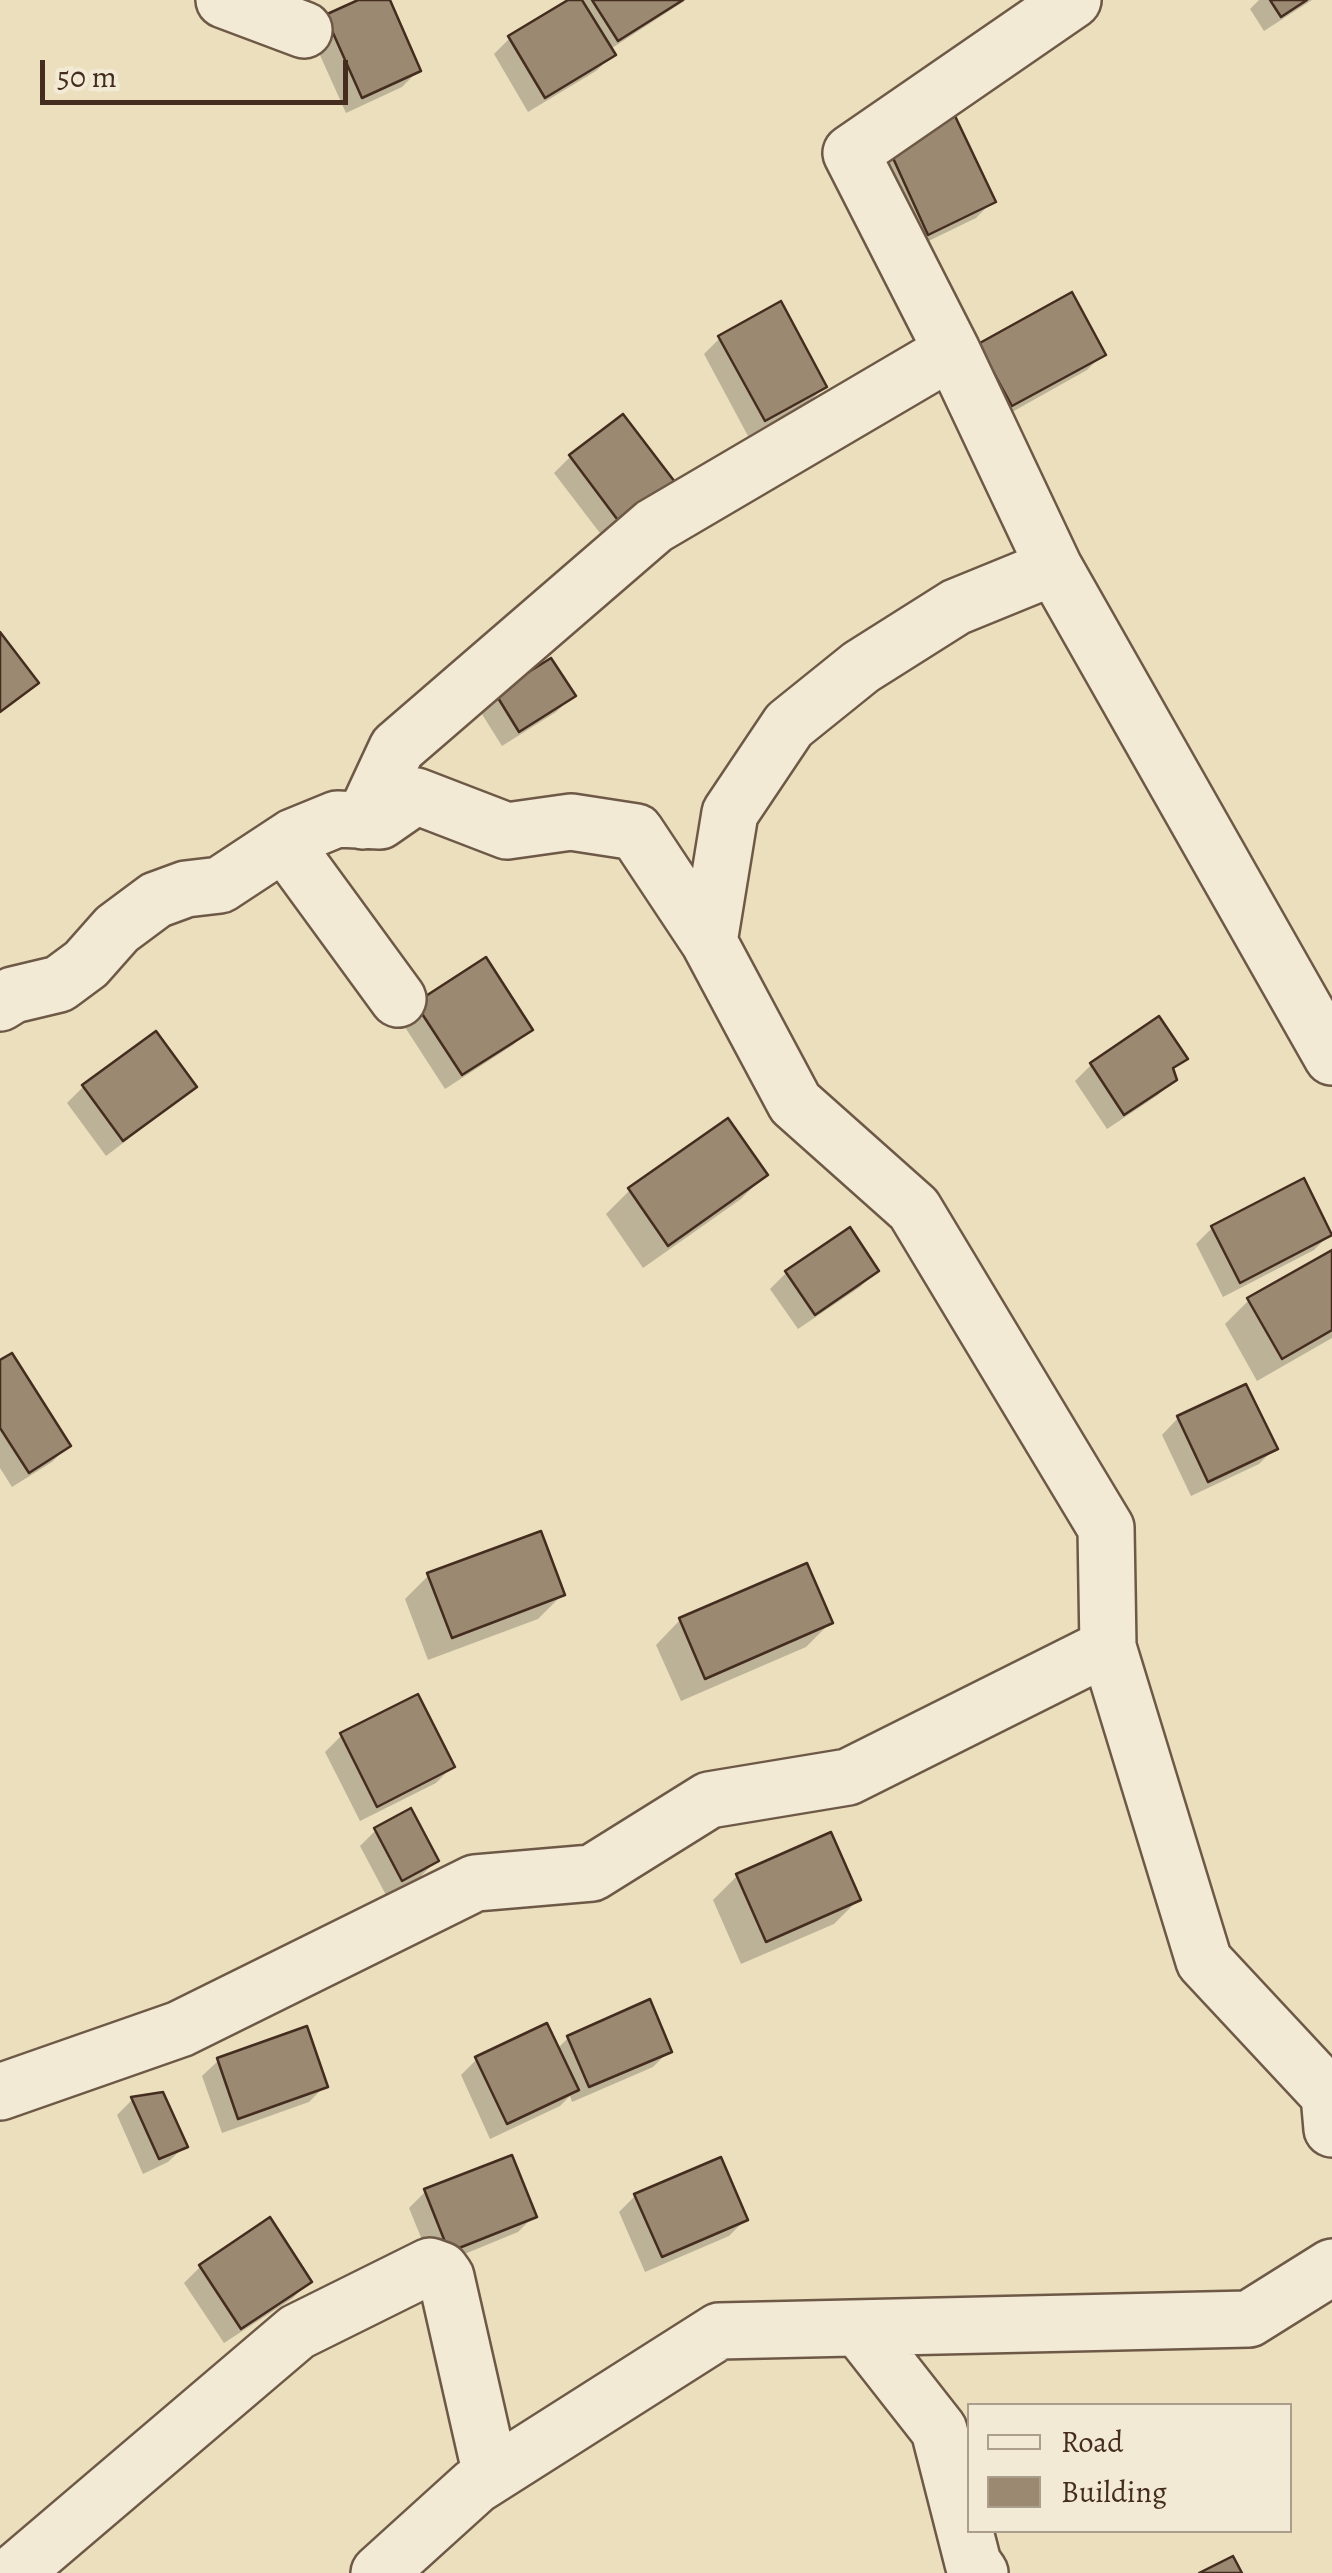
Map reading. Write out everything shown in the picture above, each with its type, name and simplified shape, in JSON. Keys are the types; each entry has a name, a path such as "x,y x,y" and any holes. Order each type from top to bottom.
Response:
{"street":[{"path":"224,0 304,30"},
{"path":"1074,0 850,153 952,352 1054,566 1332,1057"},
{"path":"363,820 397,748 654,526 952,352"},
{"path":"708,942 730,813 789,725 861,667 956,607 1054,566"},
{"path":"0,1004 14,995 59,984 86,964 117,929 156,900 220,885 284,843 336,819 380,821 416,796 507,831 571,822 636,832 708,942 796,1103 914,1209 1106,1528 1108,1647 1204,1961 1328,2095 1332,2128"},
{"path":"284,843 398,999"},
{"path":"0,2092 180,2029 475,1883 592,1873 709,1800 848,1778 1108,1647"},
{"path":"14,2573 297,2332 430,2266 446,2277 491,2475"},
{"path":"379,2573 475,2486 719,2331 1249,2318 1332,2267"},
{"path":"859,2328 939,2430 973,2563 980,2573"}],"building":[{"path":"358,0 390,0 421,71 362,98 325,15"},
{"path":"568,0 582,0 616,55 545,98 508,36"},
{"path":"592,0 683,0 618,41"},
{"path":"1270,0 1307,0 1281,17"},
{"path":"955,116 996,202 928,235 888,147"},
{"path":"1072,292 1106,355 1012,406 978,344"},
{"path":"781,301 827,387 765,421 718,336"},
{"path":"623,414 678,486 623,527 569,455"},
{"path":"0,632 39,683 0,712"},
{"path":"551,658 576,696 519,732 495,693"},
{"path":"486,957 533,1030 462,1075 415,1003"},
{"path":"1159,1016 1188,1059 1173,1068 1177,1080 1124,1115 1090,1063"},
{"path":"156,1031 197,1087 123,1141 82,1085"},
{"path":"728,1118 768,1175 668,1246 628,1188"},
{"path":"1304,1178 1332,1235 1240,1283 1211,1226"},
{"path":"850,1227 879,1271 815,1315 785,1271"},
{"path":"1332,1250 1332,1330 1282,1359 1247,1298"},
{"path":"12,1353 71,1446 29,1473 0,1428 0,1360"},
{"path":"1246,1384 1278,1449 1208,1482 1177,1416"},
{"path":"541,1531 565,1595 452,1638 427,1573"},
{"path":"807,1563 833,1623 705,1679 679,1618"},
{"path":"418,1694 455,1767 377,1807 340,1733"},
{"path":"411,1808 439,1861 402,1881 374,1828"},
{"path":"831,1832 861,1900 766,1942 736,1874"},
{"path":"650,1999 672,2052 589,2087 567,2036"},
{"path":"547,2023 579,2090 507,2124 475,2057"},
{"path":"307,2026 328,2087 238,2119 217,2058"},
{"path":"163,2092 188,2147 159,2159 131,2097"},
{"path":"512,2155 537,2217 449,2252 424,2189"},
{"path":"721,2157 748,2220 662,2257 634,2194"},
{"path":"270,2217 312,2282 241,2329 199,2265"},
{"path":"1233,2556 1242,2573 1199,2573"}]}
